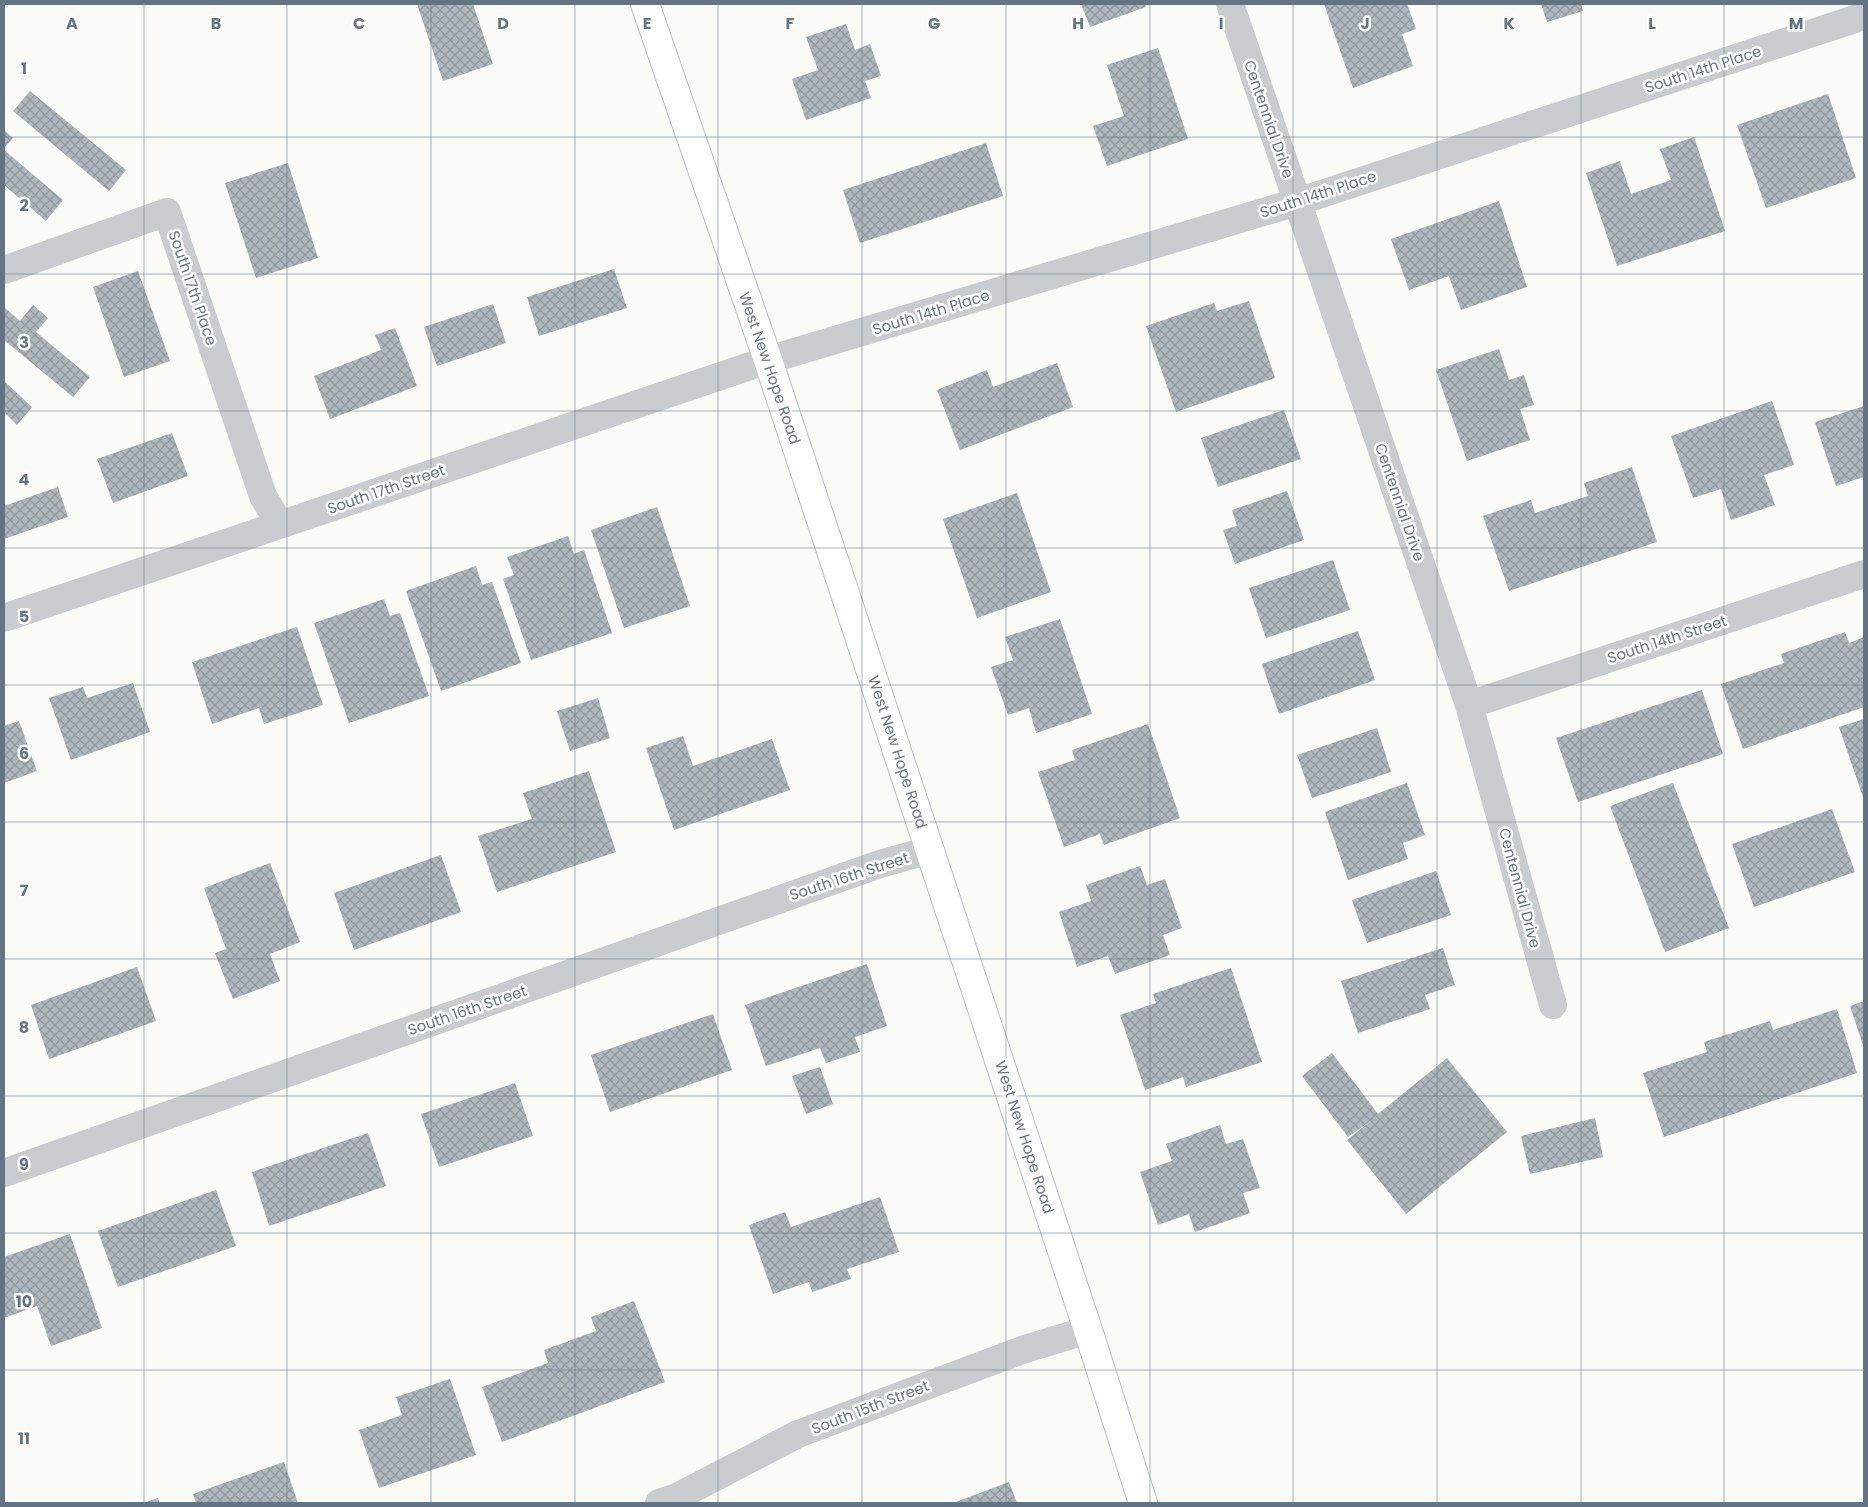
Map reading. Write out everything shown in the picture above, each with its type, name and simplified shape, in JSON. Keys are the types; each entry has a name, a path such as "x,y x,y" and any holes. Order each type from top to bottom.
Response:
{"main road":[{"name":"West New Hope Road","path":"645,4 768,360 1088,1330 1143,1503"}],"street":[{"name":"Centennial Drive","path":"1230,4 1469,705 1553,1005"},
{"name":"South 14th Place","path":"768,360 1297,202 1864,16"},
{"name":"South 17th Place","path":"4,270 167,212 263,496 280,524"},
{"name":"South 17th Street","path":"4,618 768,360"},
{"name":"South 14th Street","path":"1469,705 1864,574"},
{"name":"South 16th Street","path":"4,1173 880,864 930,850"},
{"name":"South 15th Street","path":"660,1503 677,1497 798,1434 1022,1350 1088,1330"}],"building":[{"path":"417,4 473,4 493,64 443,81"},
{"path":"1081,4 1145,4 1146,7 1090,27"},
{"path":"1324,4 1407,4 1416,29 1402,34 1413,66 1353,88"},
{"path":"1541,4 1581,4 1583,11 1547,22"},
{"path":"846,24 855,50 870,44 881,76 865,81 871,98 806,120 792,79 818,70 806,37"},
{"path":"1158,48 1188,139 1107,166 1093,126 1124,116 1107,65"},
{"path":"30,91 126,170 109,191 13,111"},
{"path":"1828,94 1856,178 1766,208 1737,125"},
{"path":"4,130 13,138 4,148"},
{"path":"1694,137 1725,231 1617,266 1586,173 1620,161 1631,194 1671,180 1660,149"},
{"path":"986,143 1003,196 860,243 843,190"},
{"path":"4,150 63,200 46,221 4,185"},
{"path":"288,163 318,258 256,278 225,183"},
{"path":"1499,201 1527,287 1461,310 1449,276 1409,290 1391,239"},
{"path":"614,269 627,308 539,336 527,297"},
{"path":"138,271 170,361 124,377 93,287"},
{"path":"1249,301 1275,378 1176,412 1146,326 1214,303 1217,311"},
{"path":"493,304 506,343 437,366 424,327"},
{"path":"33,305 48,318 36,332 90,377 73,397 4,340 4,307 20,321"},
{"path":"395,328 417,386 330,419 314,376 381,350 375,335"},
{"path":"1499,349 1509,380 1524,375 1534,405 1520,409 1530,440 1467,461 1436,370"},
{"path":"1057,363 1073,407 960,450 937,390 987,370 993,387"},
{"path":"4,381 32,407 17,425 4,412"},
{"path":"1772,401 1794,465 1764,475 1775,505 1731,520 1721,489 1693,498 1671,436"},
{"path":"1864,406 1864,477 1836,486 1815,422"},
{"path":"1284,410 1301,459 1218,487 1201,438"},
{"path":"172,433 188,476 113,503 97,459"},
{"path":"1632,467 1657,542 1509,591 1483,516 1531,500 1535,513 1588,496 1584,483"},
{"path":"58,487 68,517 4,539 4,506"},
{"path":"1287,491 1304,540 1235,564 1223,530 1237,526 1232,510"},
{"path":"1017,493 1051,592 977,618 943,519"},
{"path":"657,507 690,606 624,628 591,530"},
{"path":"568,536 574,554 584,550 612,633 531,660 503,579 514,575 507,557"},
{"path":"1333,560 1350,610 1266,638 1249,588"},
{"path":"476,566 482,585 492,582 521,663 441,691 406,591"},
{"path":"384,599 390,616 400,613 429,696 349,723 314,623"},
{"path":"1060,619 1092,714 1036,733 1029,708 1008,715 991,667 1013,660 1005,637"},
{"path":"297,627 323,705 264,724 259,708 212,724 192,662"},
{"path":"1358,631 1375,680 1279,714 1262,664"},
{"path":"1845,632 1849,643 1864,637 1864,707 1743,749 1721,684 1784,663 1781,654"},
{"path":"133,683 150,732 71,760 49,698 83,687 87,698"},
{"path":"1702,690 1723,754 1578,802 1556,738"},
{"path":"598,698 610,738 570,751 557,711"},
{"path":"1864,719 1864,800 1839,727"},
{"path":"19,721 37,771 4,783 4,726"},
{"path":"1148,724 1180,818 1104,845 1100,834 1064,847 1038,772 1075,760 1072,750"},
{"path":"1377,728 1391,772 1312,798 1297,755"},
{"path":"683,736 693,766 772,739 790,790 674,830 646,748"},
{"path":"589,771 616,852 497,892 478,836 532,819 523,793"},
{"path":"1407,783 1425,835 1403,843 1408,859 1348,880 1325,812"},
{"path":"1673,783 1729,928 1665,952 1610,806"},
{"path":"1832,809 1855,872 1754,907 1732,844"},
{"path":"441,855 461,912 354,950 334,893"},
{"path":"270,863 300,942 270,954 280,981 233,999 215,953 226,949 204,888"},
{"path":"1140,866 1147,885 1165,879 1182,928 1163,935 1170,955 1115,974 1108,956 1077,967 1059,912 1091,901 1086,885"},
{"path":"1436,871 1451,915 1367,943 1352,900"},
{"path":"1443,948 1455,985 1425,995 1430,1009 1358,1033 1341,981"},
{"path":"867,964 887,1026 855,1037 860,1052 826,1063 820,1048 766,1066 745,1005"},
{"path":"137,967 156,1021 49,1059 31,1005"},
{"path":"1231,968 1262,1062 1186,1087 1183,1077 1145,1090 1120,1015 1156,1003 1153,994"},
{"path":"1864,1001 1864,1048 1850,1006"},
{"path":"1837,1009 1857,1073 1664,1137 1643,1073 1707,1052 1704,1042 1770,1021 1773,1030"},
{"path":"713,1014 732,1070 610,1112 591,1055"},
{"path":"1332,1053 1378,1114 1447,1058 1507,1132 1406,1214 1347,1140 1372,1120 1348,1137 1302,1076"},
{"path":"820,1067 833,1104 806,1114 792,1076"},
{"path":"515,1083 533,1136 439,1167 421,1114"},
{"path":"1595,1118 1603,1157 1530,1174 1521,1136"},
{"path":"1220,1125 1226,1144 1243,1139 1260,1188 1243,1193 1250,1213 1195,1232 1189,1214 1158,1225 1140,1172 1172,1161 1166,1144"},
{"path":"368,1133 386,1186 269,1226 252,1172"},
{"path":"216,1190 236,1246 118,1287 98,1231"},
{"path":"880,1197 899,1252 847,1269 851,1279 812,1292 809,1282 773,1294 749,1225 785,1212 791,1227"},
{"path":"70,1234 102,1328 51,1346 37,1306 4,1318 4,1257"},
{"path":"634,1301 665,1382 502,1442 482,1387 548,1363 544,1350 596,1331 591,1317"},
{"path":"450,1379 476,1455 379,1488 359,1430 402,1415 396,1397"},
{"path":"284,1462 298,1503 196,1503 193,1494"},
{"path":"1009,1482 1017,1503 953,1503"},
{"path":"158,1498 160,1503 143,1503"}]}
